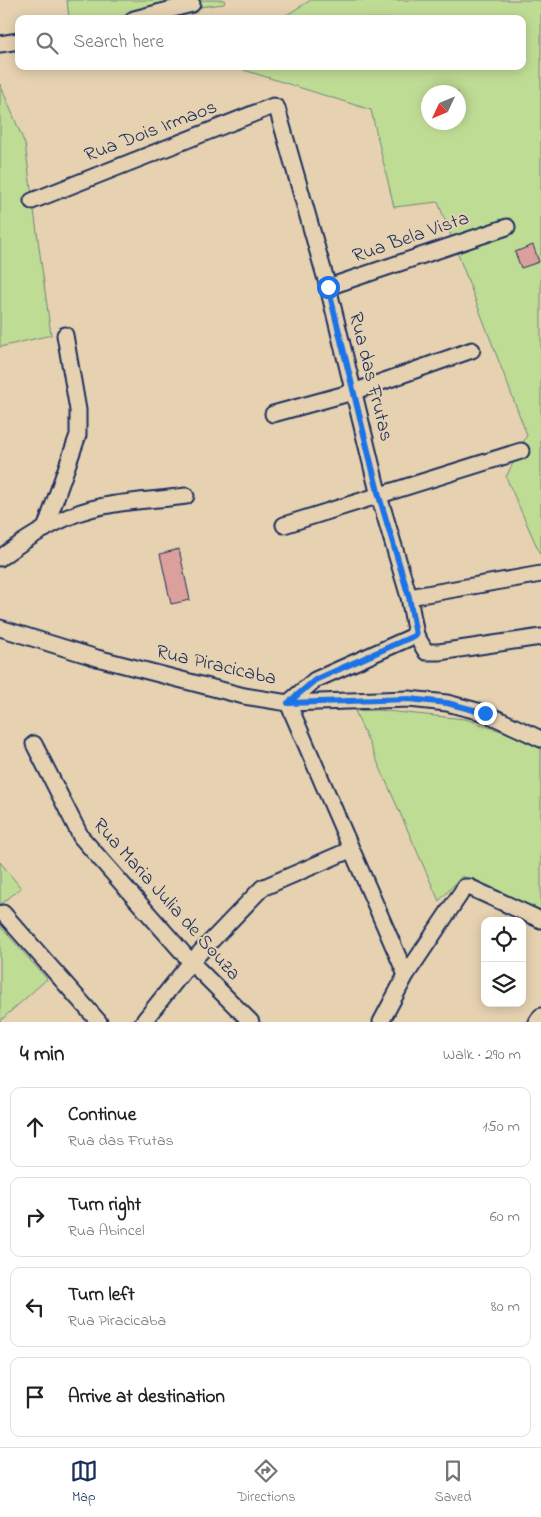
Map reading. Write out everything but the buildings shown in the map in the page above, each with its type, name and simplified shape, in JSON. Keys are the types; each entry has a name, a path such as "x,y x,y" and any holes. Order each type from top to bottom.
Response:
{"street":[{"path":"149,15 192,4"},
{"path":"0,44 15,42"},
{"name":"Rua Dois Irmaos","path":"32,201 273,106 277,108 281,116"},
{"name":"Rua das Frutas","path":"281,116 328,287 379,496 409,597 419,641"},
{"name":"Rua Bela Vista","path":"328,287 507,227"},
{"path":"45,528 78,435 78,410 65,335"},
{"path":"273,414 353,392 472,350"},
{"path":"284,525 521,451"},
{"path":"0,558 45,528 74,514 107,507 186,496"},
{"path":"409,597 541,574"},
{"name":"Rua Piracicaba","path":"0,628 97,658 208,688 288,703 409,699 447,703 485,713 541,739"},
{"path":"406,976 288,703 315,680 419,641 426,652 439,652 541,637"},
{"name":"Rua Maria Julia de Souza","path":"34,744 80,837 192,962 251,1022"},
{"path":"143,1022 192,962 262,888 350,850"},
{"path":"381,1022 406,976 461,889 469,886 541,920"},
{"path":"3,913 99,1022"},
{"path":"537,1022 541,1016"}],"green space":[{"path":"67,0 225,0 224,4 166,11 150,15 69,15"},
{"path":"311,0 541,0 541,556 506,477 527,435 438,202 394,207 371,110 244,70 526,70 526,15 287,15"},
{"path":"0,84 25,144 51,335 0,347"},
{"path":"377,710 465,719 516,736 541,749 541,912 462,876 439,901 355,711"},
{"path":"0,862 21,888 0,905"},
{"path":"0,926 47,979 0,1021"}],"route":[{"path":"328,287 379,496 409,597 416,635 315,680 288,703 409,699 447,703 485,713"}]}
